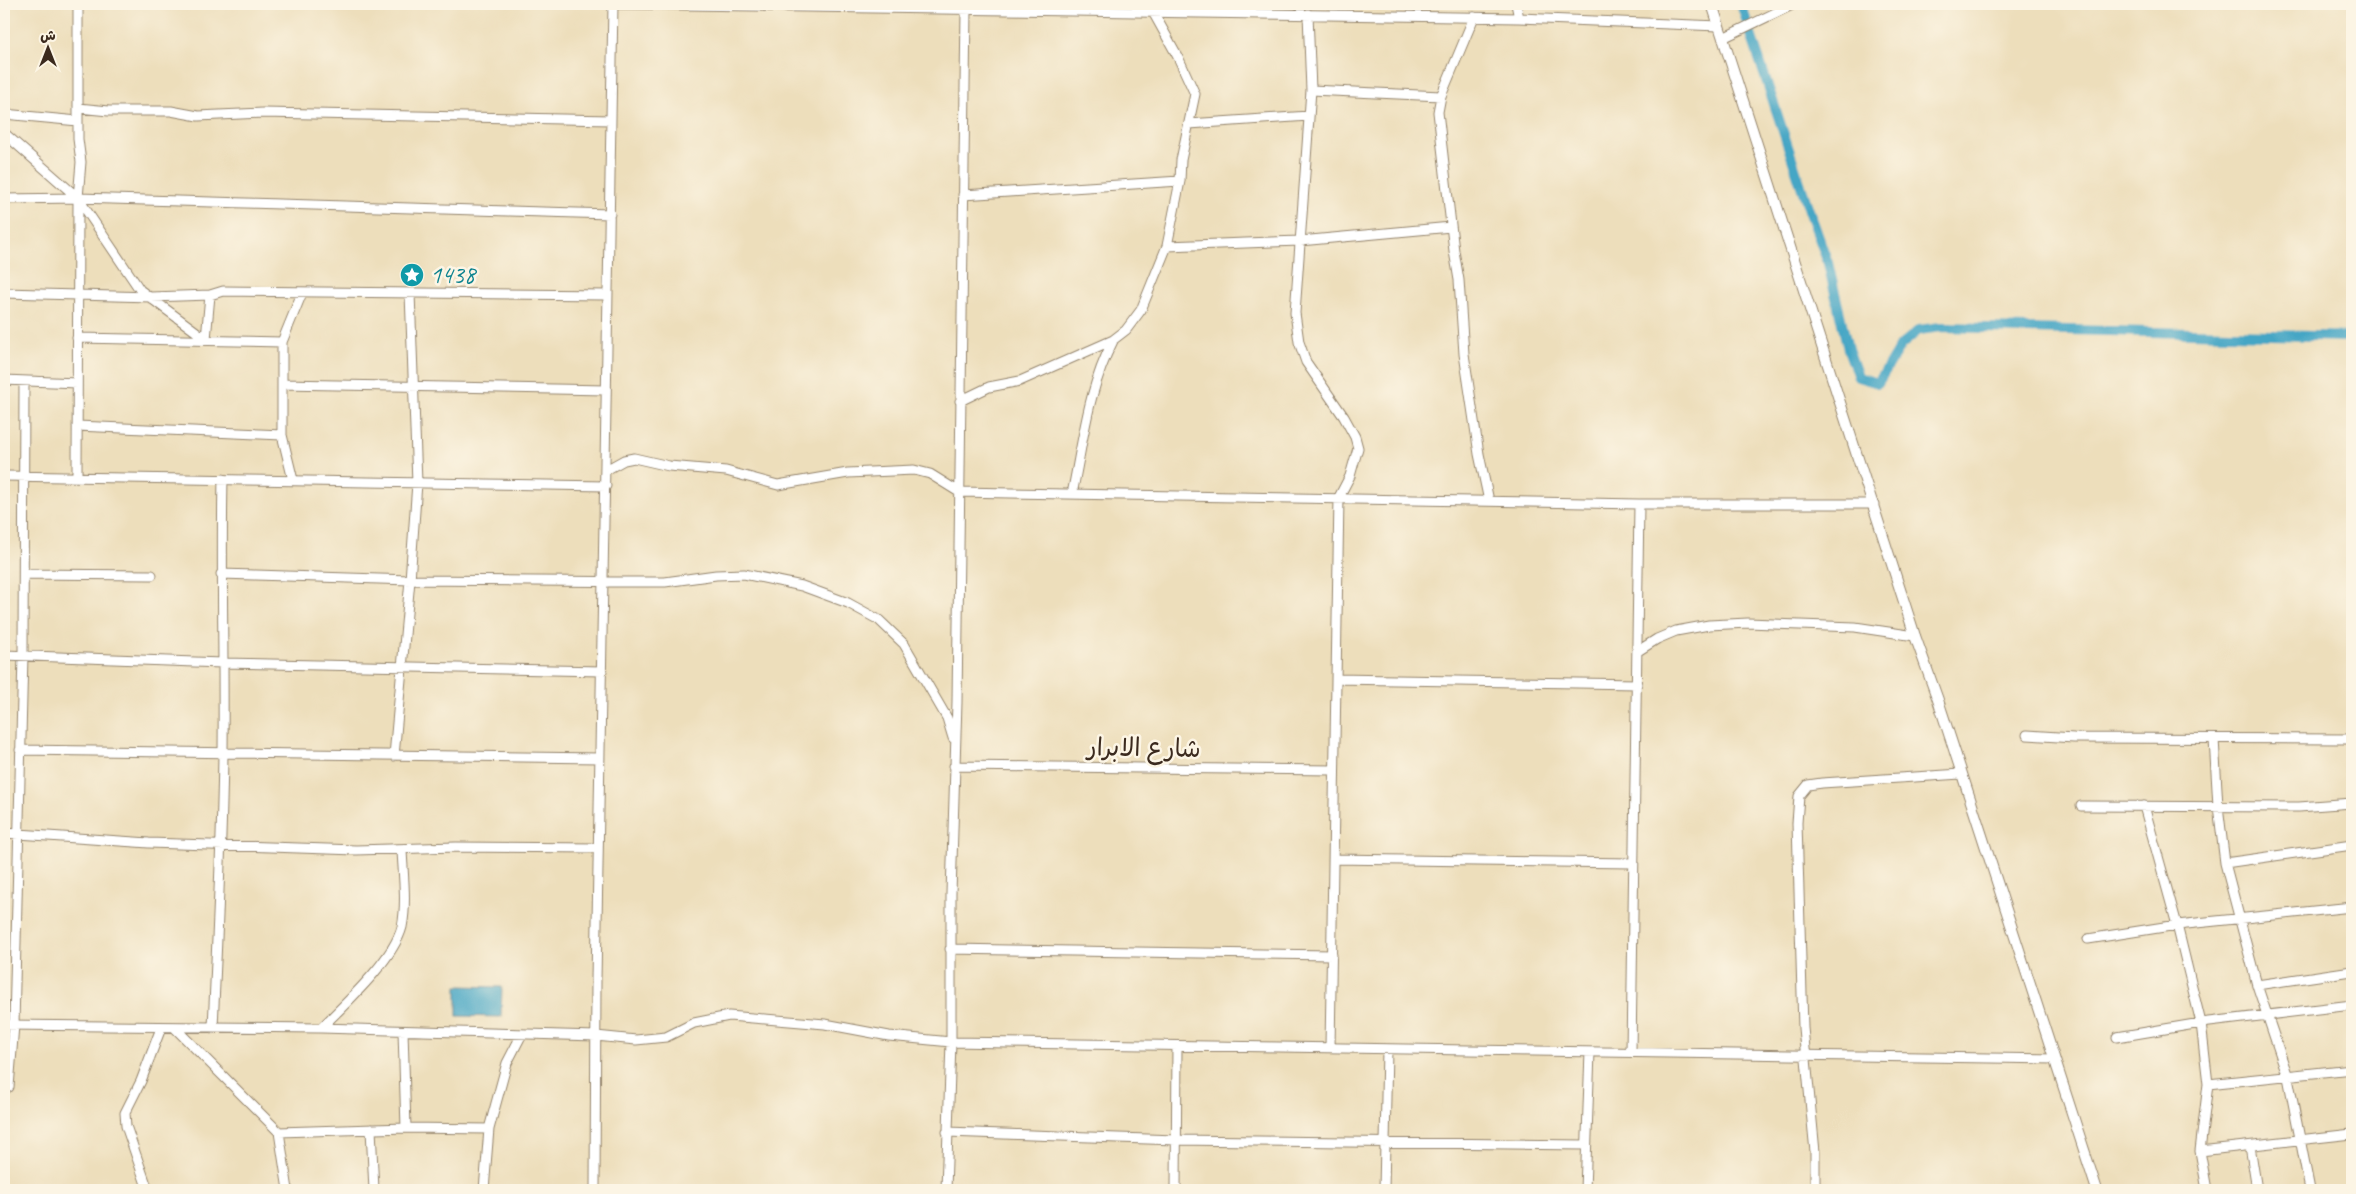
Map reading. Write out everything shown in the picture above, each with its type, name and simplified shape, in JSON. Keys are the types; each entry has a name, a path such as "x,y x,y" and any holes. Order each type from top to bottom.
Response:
{"street":[{"path":"77,476 78,198 81,162 78,121 78,4"},
{"path":"595,1190 598,848 606,486 607,295 613,4"},
{"path":"618,4 966,9 990,7 1153,8 1290,14 1519,18 1720,26"},
{"path":"1290,4 1290,14"},
{"path":"1516,4 1519,18"},
{"path":"1712,4 1915,636 2097,1190"},
{"path":"1723,38 1760,22 1794,4"},
{"path":"960,401 989,387 1020,380 1113,340 1126,330 1141,310 1167,246 1180,181 1180,160 1194,94 1153,8"},
{"path":"946,1190 951,1042 950,949 957,702 966,9"},
{"path":"1308,14 1311,90 1296,313 1299,342 1306,362 1344,417 1355,437 1358,448 1350,476 1338,497 1330,1048"},
{"path":"1474,17 1441,96 1438,112 1459,280 1464,354 1478,454 1489,501"},
{"path":"1311,90 1441,96"},
{"path":"78,108 110,111 171,111 198,116 263,113 611,120"},
{"path":"4,114 78,121"},
{"path":"1189,124 1309,116"},
{"path":"4,132 78,198 140,290 206,339"},
{"path":"963,195 1180,181"},
{"path":"4,198 78,198 610,214"},
{"path":"1167,246 1300,241 1451,226"},
{"path":"4,293 151,297 210,296 222,291 607,295"},
{"path":"293,480 282,435 282,342 302,293"},
{"path":"394,756 417,483 410,293"},
{"path":"206,339 210,296"},
{"path":"77,338 206,339 282,342"},
{"path":"1072,494 1093,387 1102,361 1113,340"},
{"path":"4,380 77,383"},
{"path":"4,1089 9,1087 14,1025 23,655 24,381"},
{"path":"282,384 606,390"},
{"path":"77,426 282,435"},
{"path":"606,470 624,460 634,458 669,466 726,471 778,485 848,473 914,470 930,474 959,492 1338,497 1638,504 1874,504"},
{"path":"4,476 606,486"},
{"path":"213,1028 223,751 221,574 223,479"},
{"path":"1632,1052 1633,863 1638,651 1638,504"},
{"path":"24,574 152,575"},
{"path":"221,574 410,580 665,582 716,575 744,574 802,586 848,603 879,620 904,644 946,718 955,743"},
{"path":"1638,651 1656,639 1676,631 1709,625 1757,624 1855,627 1915,636"},
{"path":"4,655 222,663 602,671"},
{"path":"1336,680 1637,684"},
{"path":"2027,735 2074,738 2352,739"},
{"path":"2214,739 2218,806 2225,863 2258,985 2288,1076 2299,1141 2310,1190"},
{"path":"20,750 223,751 394,756 600,758"},
{"name":"شارع الابرار","path":"954,766 1334,770"},
{"path":"1815,1190 1815,1152 1803,1028 1797,840 1798,804 1802,790 1808,785 1822,783 1961,774"},
{"path":"2081,806 2300,807 2352,803"},
{"path":"2144,806 2178,925 2201,1023 2208,1084 2200,1151 2207,1190"},
{"path":"4,833 76,839 402,850 456,847 598,848"},
{"path":"2225,863 2352,845"},
{"path":"321,1028 373,974 388,954 401,928 404,905 402,850"},
{"path":"1333,859 1633,863"},
{"path":"2088,939 2178,925 2352,907"},
{"path":"950,949 1332,954"},
{"path":"2258,985 2352,971"},
{"path":"2118,1037 2201,1023 2352,1005"},
{"path":"4,1025 161,1028 321,1028 403,1032 596,1036 636,1040 666,1036 694,1023 729,1016 825,1024 889,1036 951,1042 2054,1059"},
{"path":"148,1190 126,1126 125,1113 141,1081 161,1028"},
{"path":"175,1028 279,1132 288,1190"},
{"path":"403,1032 406,1128"},
{"path":"484,1190 489,1130 507,1064 522,1034"},
{"path":"1176,1190 1177,1046"},
{"path":"1384,1190 1387,1050"},
{"path":"1585,1190 1585,1144 1590,1052"},
{"path":"2208,1084 2352,1069"},
{"path":"279,1132 406,1128 489,1130"},
{"path":"371,1129 374,1190"},
{"path":"947,1132 1176,1140 1585,1144"},
{"path":"2200,1151 2352,1134"},
{"path":"2250,1146 2257,1190"}],"water":[{"path":"457,986 502,987 501,1017 457,1016"}],"waterway":[{"path":"1741,4 1828,263 1848,349 1858,377 1878,383 1901,345 1919,330 1941,327 2352,337"}],"place":[{"name":"1438","path":"412,275"}]}
